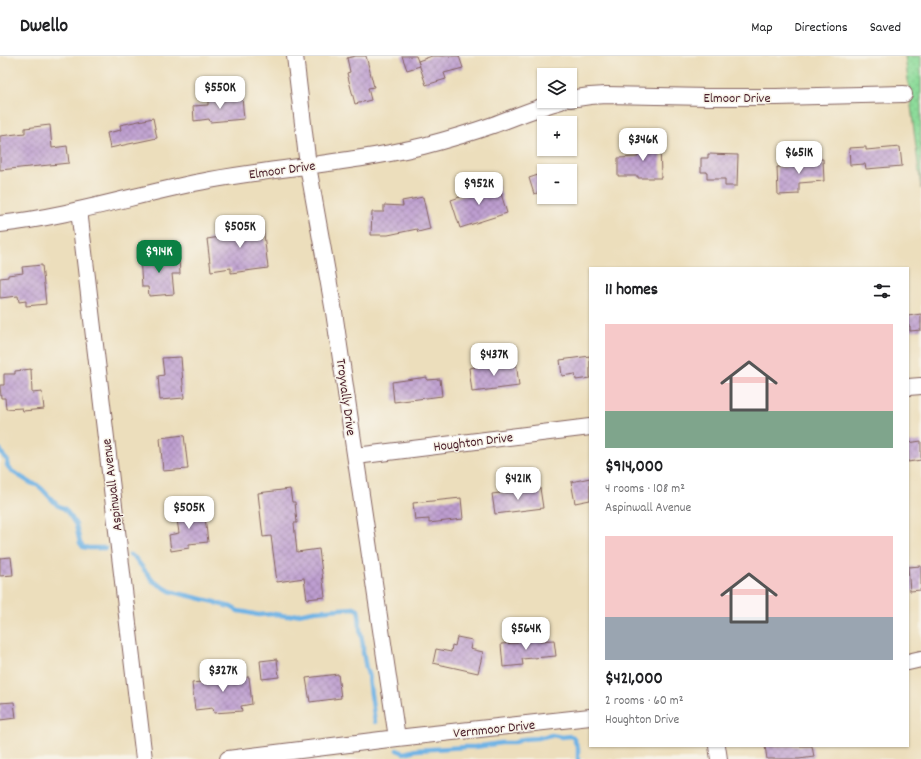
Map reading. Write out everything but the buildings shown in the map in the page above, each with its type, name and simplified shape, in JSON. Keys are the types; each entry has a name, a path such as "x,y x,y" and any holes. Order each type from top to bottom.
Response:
{"street":[{"name":"Troyvally Drive","path":"295,56 308,166 334,312 397,738"},
{"name":"Elmoor Drive","path":"577,98 606,95 768,97 904,94"},
{"name":"Elmoor Drive","path":"0,224 41,218 79,210 194,183 244,174 374,156 422,146 484,128 539,108"},
{"name":"Aspinwall Avenue","path":"79,210 144,759"},
{"path":"909,388 921,386"},
{"name":"Houghton Drive","path":"356,456 589,427"},
{"path":"909,662 921,659"},
{"name":"Vernmoor Drive","path":"228,759 397,738 589,717"},
{"path":"717,747 719,759"}],"green space":[{"path":"905,56 921,56 921,189"}],"waterway":[{"path":"0,449 8,461 7,465 13,472 37,485 57,505 65,509 76,525 80,543 83,547 106,548"},
{"path":"130,555 135,558 153,581 170,591 215,602 238,611 258,615 274,614 287,616 314,611 354,608 358,610 363,652 369,677 375,722"},
{"path":"397,750 404,753 416,750 475,747 501,743 514,743 523,739 552,735 573,737 578,748 578,759"}]}
